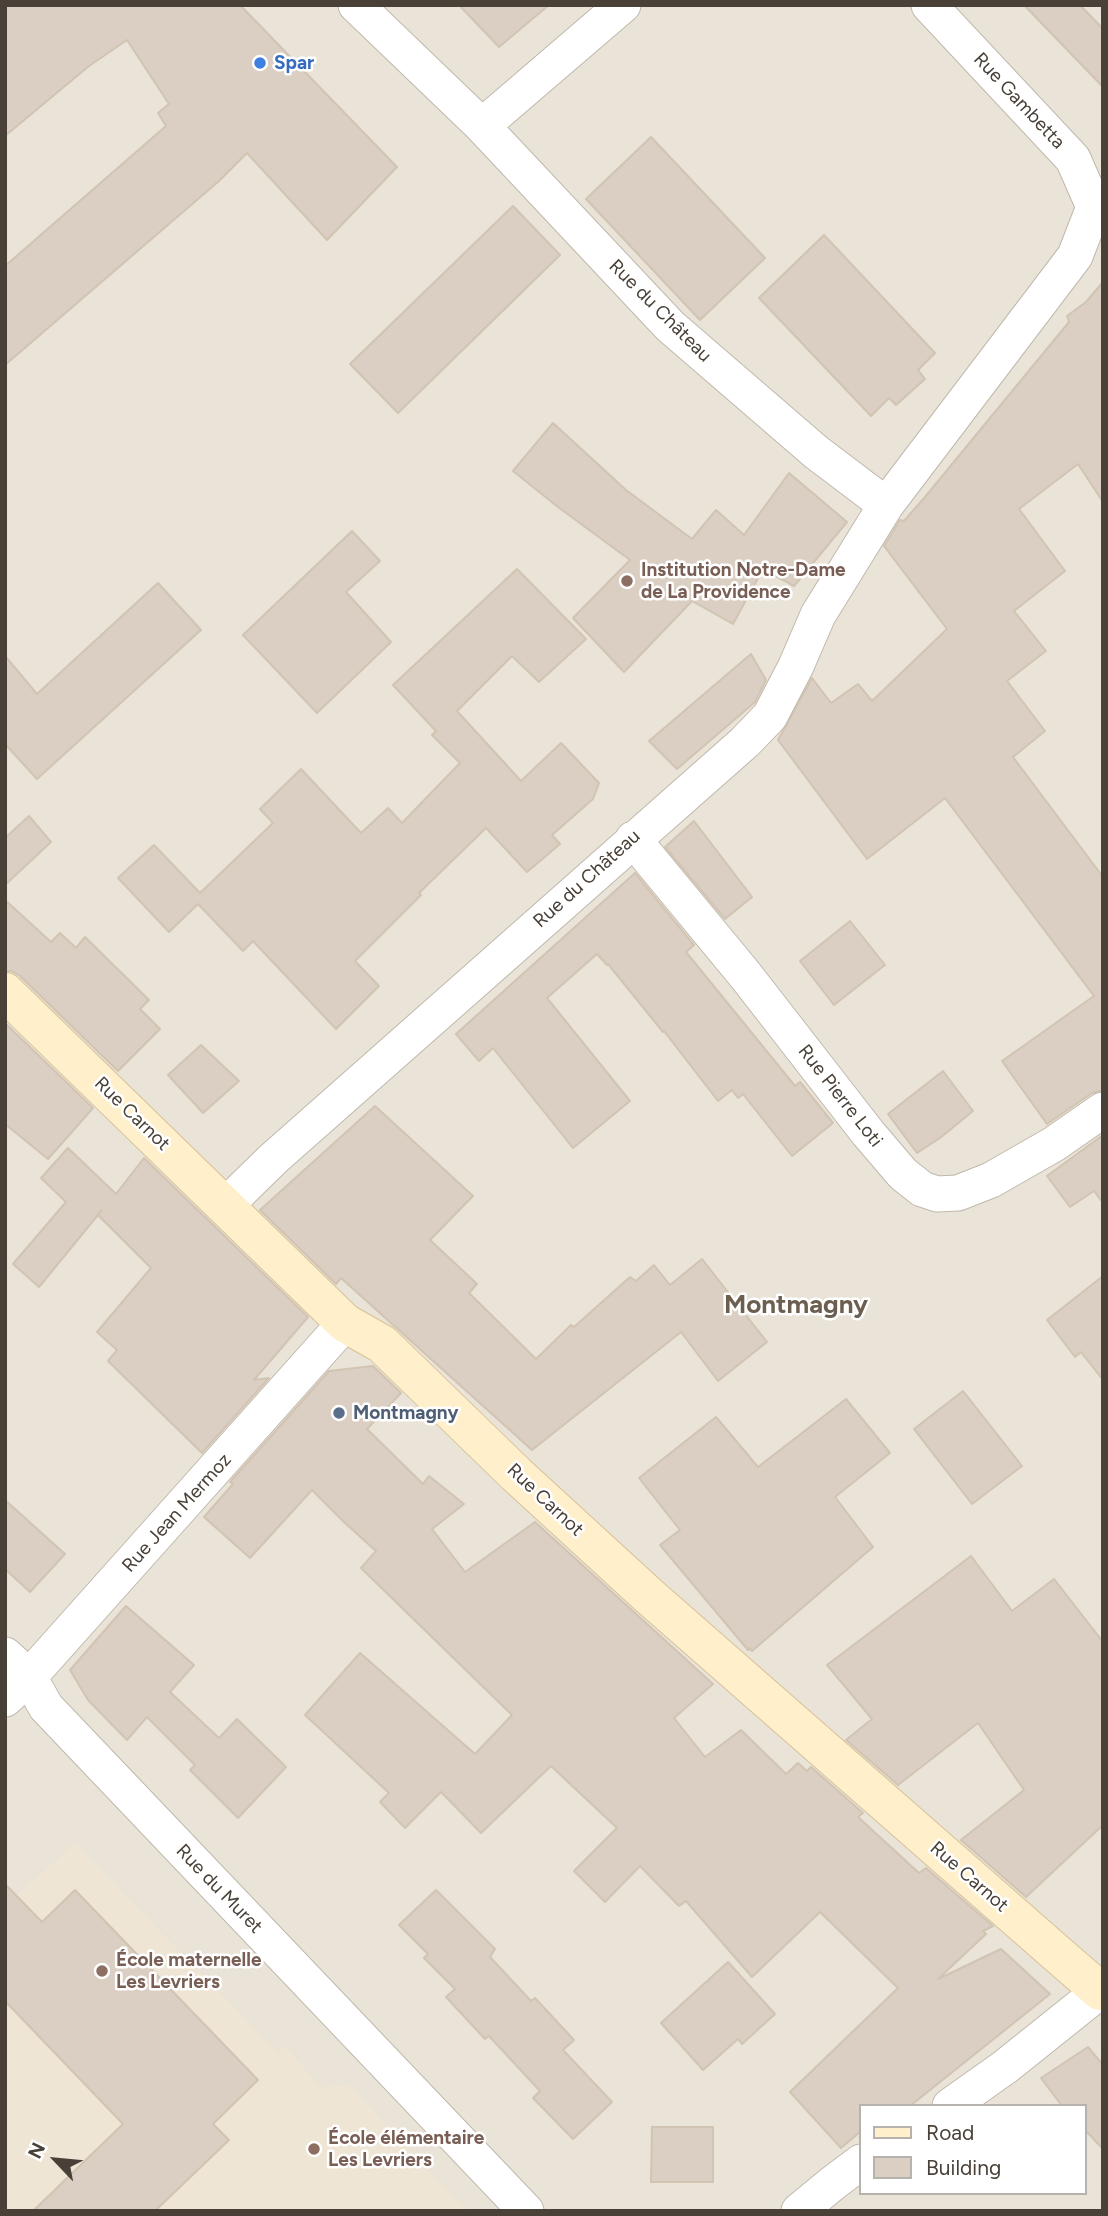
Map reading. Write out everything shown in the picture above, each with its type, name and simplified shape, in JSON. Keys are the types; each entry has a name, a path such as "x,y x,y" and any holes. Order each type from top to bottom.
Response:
{"main road":[{"name":"Rue Carnot","path":"5,992 345,1323 382,1345 517,1475 649,1596 1101,1991"}],"street":[{"name":"Rue du Château","path":"356,5 482,126 670,326 816,452 886,505"},
{"path":"482,126 623,5"},
{"name":"Rue Gambetta","path":"929,5 1073,159 1100,207"},
{"name":"Rue du Château","path":"226,1205 272,1159 745,742 770,716 818,615 886,505 1075,256 1100,207"},
{"name":"Rue Pierre Loti","path":"633,839 747,976 868,1133 903,1174 922,1189 937,1194 958,1193 990,1180 1054,1144 1103,1110"},
{"name":"Rue Jean Mermoz","path":"13,1677 198,1490 345,1323"},
{"name":"Rue du Muret","path":"13,1677 46,1707 526,2211"},
{"path":"953,2104 1005,2067 1101,1991"},
{"path":"800,2211 860,2163"}],"shaded area":[{"path":"5,5 1103,5 1103,2211 5,2211"},
{"name":"École maternelle Les Levriers","path":"75,1843 278,2052 285,2046 321,2087 349,2085 468,2211 5,2211 5,1884 17,1895"}],"building":[{"path":"5,5 240,5 397,167 327,240 247,153 219,181 5,365 5,266 166,126 158,113 169,104 127,40 89,66 5,136"},
{"path":"459,5 549,5 499,47"},
{"path":"1024,5 1080,5 1103,29 1103,87"},
{"path":"651,137 765,258 700,320 586,199"},
{"path":"513,206 560,255 398,413 350,364"},
{"path":"824,235 935,353 918,370 925,379 896,405 889,398 871,416 759,298"},
{"path":"1103,282 1103,502 1078,464 1019,509 1065,571 1014,611 1046,651 1007,681 1045,731 1013,757 1103,877 1103,1090 1092,1093 1047,1124 1002,1061 1094,996 945,798 867,859 778,740 812,678 831,703 858,684 872,701 947,629 884,546 900,520 904,521 925,497 1069,322 1067,316 1086,302"},
{"path":"553,423 626,490 692,539 716,510 744,535 789,473 847,522 794,586 763,569 733,624 692,601 624,672 573,618 630,560 513,471"},
{"path":"352,531 380,561 346,592 391,642 317,713 243,635"},
{"path":"517,569 586,639 539,682 512,656 457,711 521,781 561,743 599,783 593,799 552,835 560,844 527,872 486,828 419,893 421,895 355,961 379,986 336,1029 253,941 243,951 198,904 169,932 118,878 154,845 200,893 273,823 260,809 301,769 361,833 388,808 402,823 460,763 432,735 436,731 393,685"},
{"path":"158,583 201,630 37,779 5,744 5,656 37,694"},
{"path":"751,654 766,680 755,702 677,769 649,741"},
{"path":"29,816 51,842 5,885 5,838"},
{"path":"694,821 752,897 725,919 665,847"},
{"path":"635,873 694,945 686,952 795,1086 800,1082 833,1123 792,1156 743,1094 738,1098 732,1090 718,1101 664,1031 597,954 547,998 630,1101 573,1148 493,1048 479,1061 456,1034"},
{"path":"5,900 51,942 60,933 76,948 85,937 149,1000 140,1009 160,1029 118,1071 20,976 5,971"},
{"path":"850,921 885,965 834,1005 800,961"},
{"path":"5,1023 93,1108 48,1159 5,1124"},
{"path":"201,1045 239,1081 203,1113 168,1075"},
{"path":"943,1071 973,1111 917,1153 888,1114"},
{"path":"375,1106 473,1196 430,1240 477,1284 469,1293 536,1359 571,1325 574,1327 630,1277 636,1281 654,1265 670,1285 702,1259 767,1342 718,1381 681,1332 532,1450 341,1278 336,1284 260,1210"},
{"path":"1103,1135 1103,1203 1094,1191 1070,1207 1047,1176"},
{"path":"68,1148 116,1194 144,1158 308,1317 254,1380 269,1378 202,1453 108,1361 117,1350 97,1332 151,1268 98,1215 102,1210 39,1287 13,1264 66,1202 41,1178"},
{"path":"1103,1276 1103,1380 1081,1352 1075,1357 1047,1320"},
{"path":"373,1366 401,1393 367,1429 423,1484 429,1476 464,1504 432,1529 465,1572 535,1522 713,1684 674,1718 705,1757 741,1730 786,1774 798,1763 807,1771 811,1767 863,1813 858,1817 919,1873 926,1868 993,1926 983,1931 986,1934 938,1979 1001,1949 1050,1994 912,2104 860,2104 860,2132 841,2148 790,2092 898,1988 820,1912 752,1977 686,1901 679,1906 640,1866 605,1902 574,1871 617,1828 551,1766 481,1833 441,1792 405,1828 380,1802 389,1793 305,1715 360,1653 475,1754 512,1715 361,1568 376,1551 312,1490 250,1558 204,1517 233,1484 230,1482 329,1371"},
{"path":"963,1391 1022,1466 972,1504 914,1429"},
{"path":"846,1399 890,1453 835,1497 873,1547 752,1651 749,1648 748,1650 660,1545 680,1530 639,1478 716,1417 758,1467"},
{"path":"5,1500 65,1554 30,1592 5,1569"},
{"path":"971,1556 1012,1611 1054,1579 1103,1642 1103,1825 1026,1897 961,1840 1024,1790 978,1723 898,1785 846,1740 872,1719 827,1665"},
{"path":"126,1606 194,1665 170,1692 219,1738 237,1719 286,1767 238,1818 190,1770 195,1765 147,1717 127,1740 88,1700 70,1670"},
{"path":"5,1884 42,1922 75,1890 258,2080 213,2124 229,2140 155,2211 33,2211 123,2124 5,2001"},
{"path":"436,1890 495,1949 490,1957 531,2001 535,1998 574,2040 563,2050 612,2102 573,2139 533,2098 540,2091 489,2036 485,2039 446,1997 455,1989 424,1958 428,1954 399,1925"},
{"path":"728,1962 775,2014 742,2044 738,2039 703,2070 661,2023"},
{"path":"1088,2047 1103,2065 1103,2149 1087,2132 1087,2104 1060,2104 1041,2078"},
{"path":"652,2127 713,2127 713,2182 651,2182"}],"place":[{"name":"Spar","path":"260,63"},
{"name":"Institution Notre-Dame de La Providence","path":"627,581"},
{"name":"Montmagny","path":"339,1413"},
{"name":"École maternelle Les Levriers","path":"102,1971"},
{"name":"École élémentaire Les Levriers","path":"314,2149"}],"district":[{"name":"Montmagny","path":"796,1305"}]}
